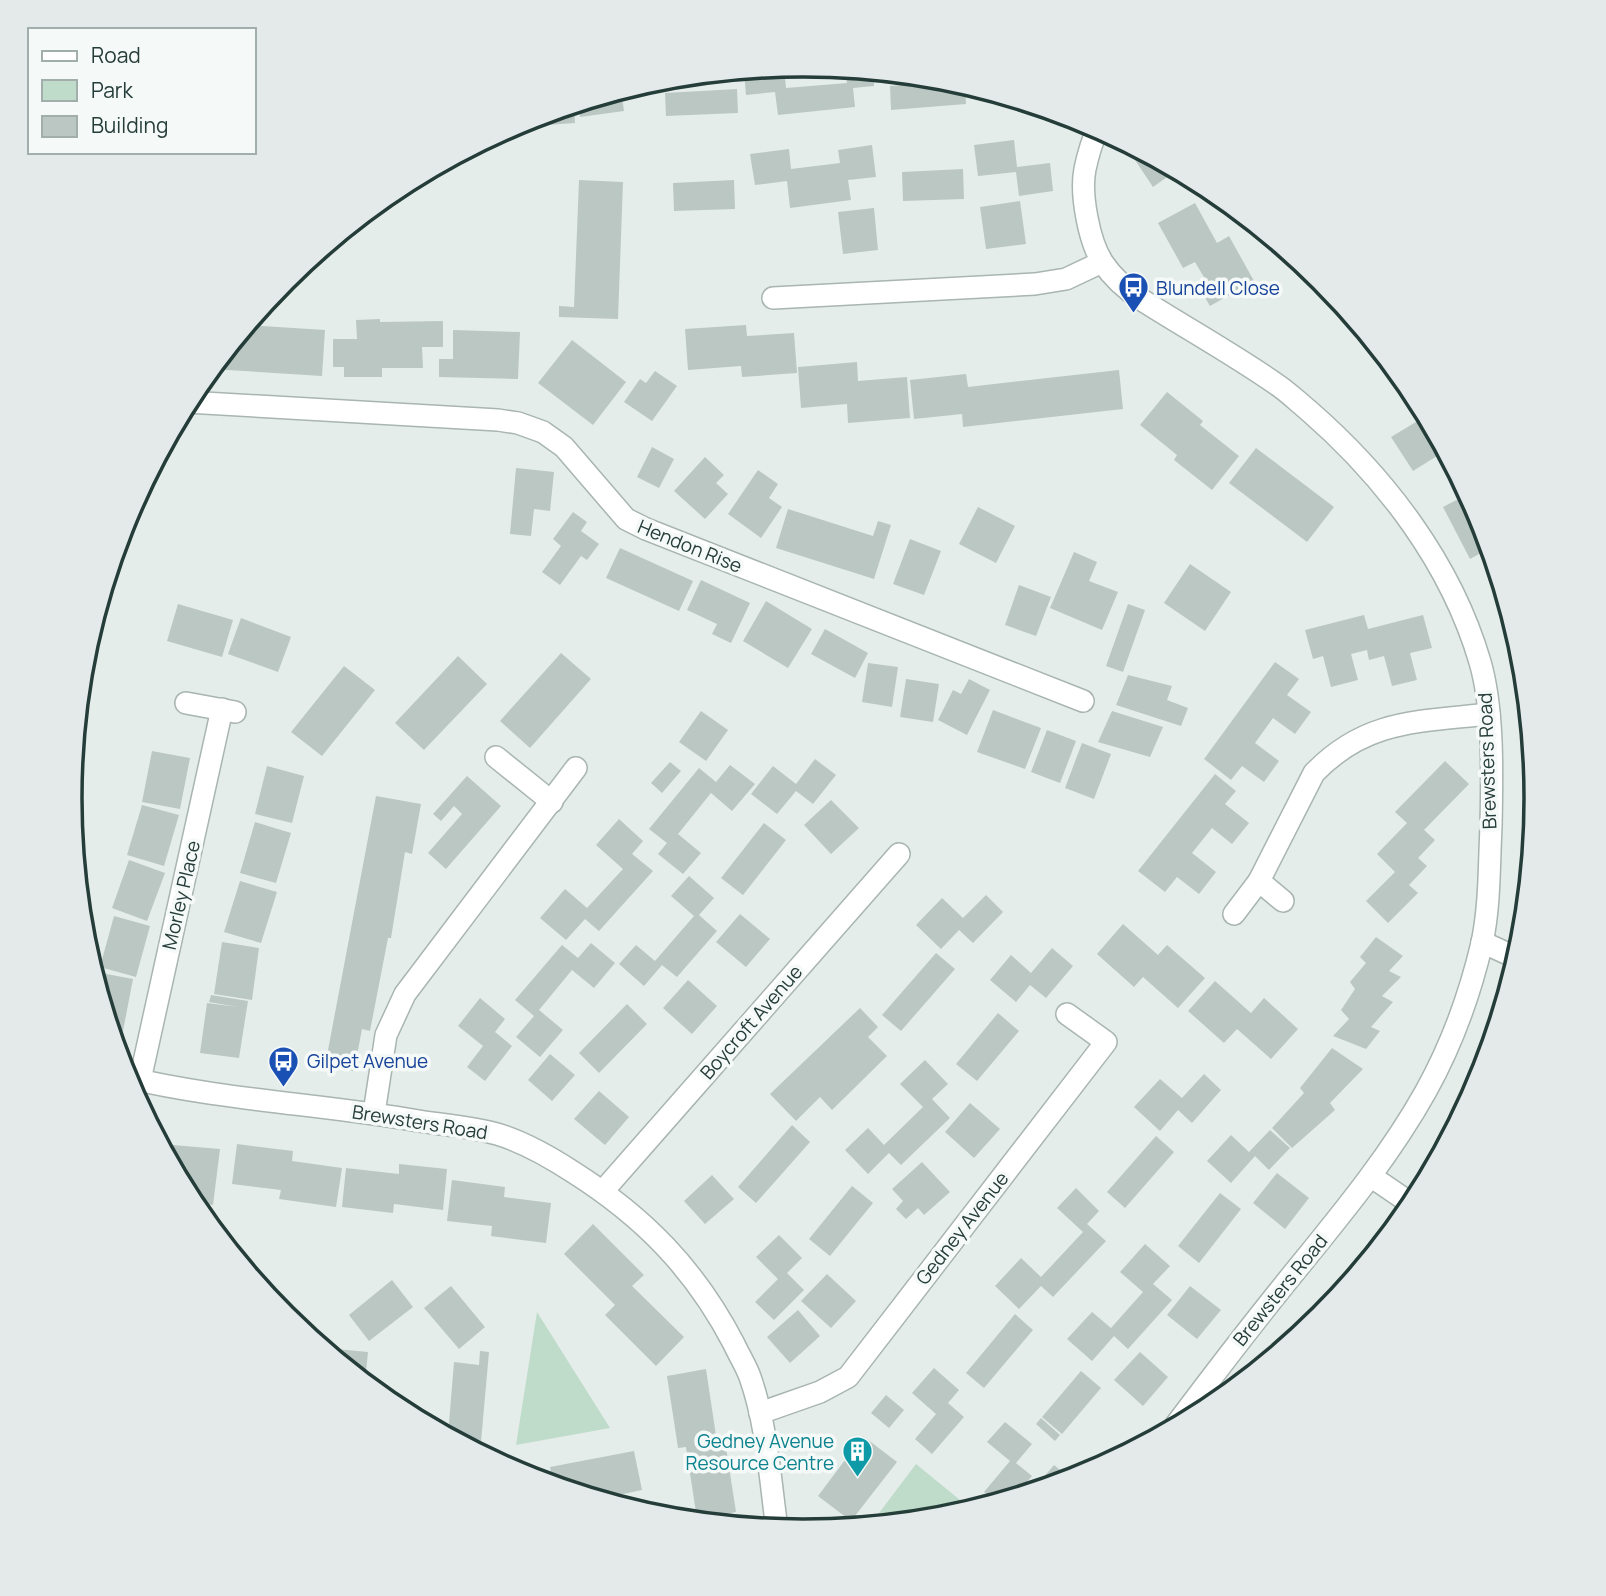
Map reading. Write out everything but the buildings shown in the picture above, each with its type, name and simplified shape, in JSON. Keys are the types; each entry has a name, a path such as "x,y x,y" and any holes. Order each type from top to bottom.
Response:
{"street":[{"name":"Brewsters Road","path":"1095,139 1084,172 1085,202 1092,239 1102,262 1125,288 1142,300 1278,385 1327,427 1362,463 1407,516 1438,565 1459,607 1480,663 1489,714 1489,886 1482,942 1458,1023 1432,1079 1372,1177 1234,1347 1190,1406"},
{"path":"773,298 1035,284 1066,279 1102,262"},
{"name":"Hendon Rise","path":"200,403 519,423 543,432 564,447 626,519 646,529 1083,701"},
{"name":"Morley Place","path":"135,1068 230,711 186,702"},
{"path":"1234,914 1259,881 1314,773 1327,759 1369,732 1390,726 1489,714"},
{"path":"496,757 552,802"},
{"path":"374,1113 386,1035 405,994 576,768"},
{"name":"Boycroft Avenue","path":"603,1191 899,854"},
{"path":"1259,881 1283,901"},
{"path":"1482,942 1507,953"},
{"name":"Gedney Avenue","path":"760,1413 820,1392 848,1377 1106,1042 1067,1014"},
{"name":"Brewsters Road","path":"140,1081 170,1088 374,1113 497,1134 547,1155 603,1191 623,1205 673,1252 706,1294 750,1376 760,1413 775,1518"},
{"path":"1372,1177 1403,1198"}],"green space":[{"path":"537,1312 610,1428 516,1445"},
{"path":"916,1464 961,1501 897,1513 878,1515"}],"place":[{"name":"Blundell Close","path":"1133,315"},
{"name":"Gilpet Avenue","path":"284,1088"},
{"name":"Gedney Avenue Resource Centre","path":"857,1479"}]}
